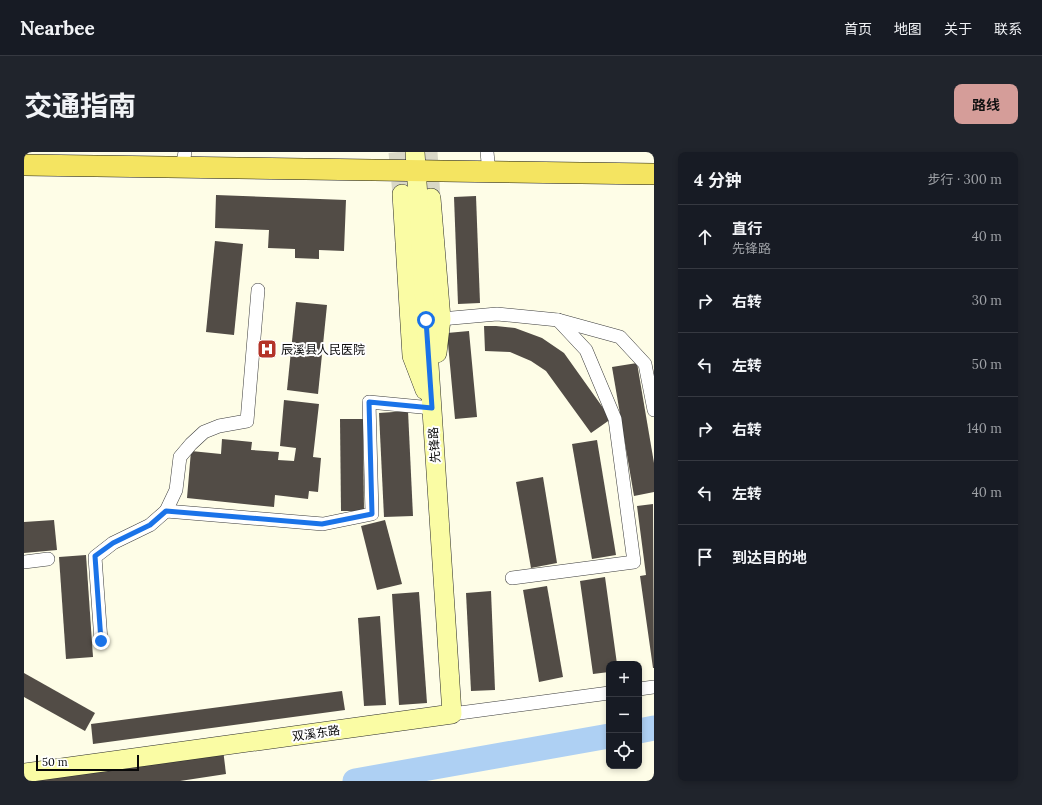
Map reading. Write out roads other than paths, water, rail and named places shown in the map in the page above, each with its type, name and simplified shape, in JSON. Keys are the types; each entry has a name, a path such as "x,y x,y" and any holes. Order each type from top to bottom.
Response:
{"main road":[{"path":"24,165 184,160 488,162 654,174"},
{"name":"先锋路","path":"416,161 452,714"},
{"path":"402,194 412,356 432,408"},
{"path":"431,198 441,319 432,408"},
{"name":"双溪东路","path":"24,773 452,714"}],"street":[{"path":"101,641 95,556 113,543 150,525 166,511 176,490 180,457 204,432 219,426 247,421 258,290"},
{"path":"441,319 497,314 558,320 620,337 645,364 654,410"},
{"path":"512,578 634,562 615,419 586,350 558,320"},
{"path":"166,511 322,524 372,514 369,402 432,408"},
{"path":"24,562 48,559"},
{"path":"642,689 654,687"},
{"name":"双溪东路","path":"452,714 606,693"}],"waterway":[{"path":"642,730 654,728"},
{"path":"355,781 606,737"}],"tunnel":[{"path":"398,152 402,194"},
{"path":"428,152 431,198"}],"place":[{"name":"辰溪县人民医院","path":"267,349"}]}
